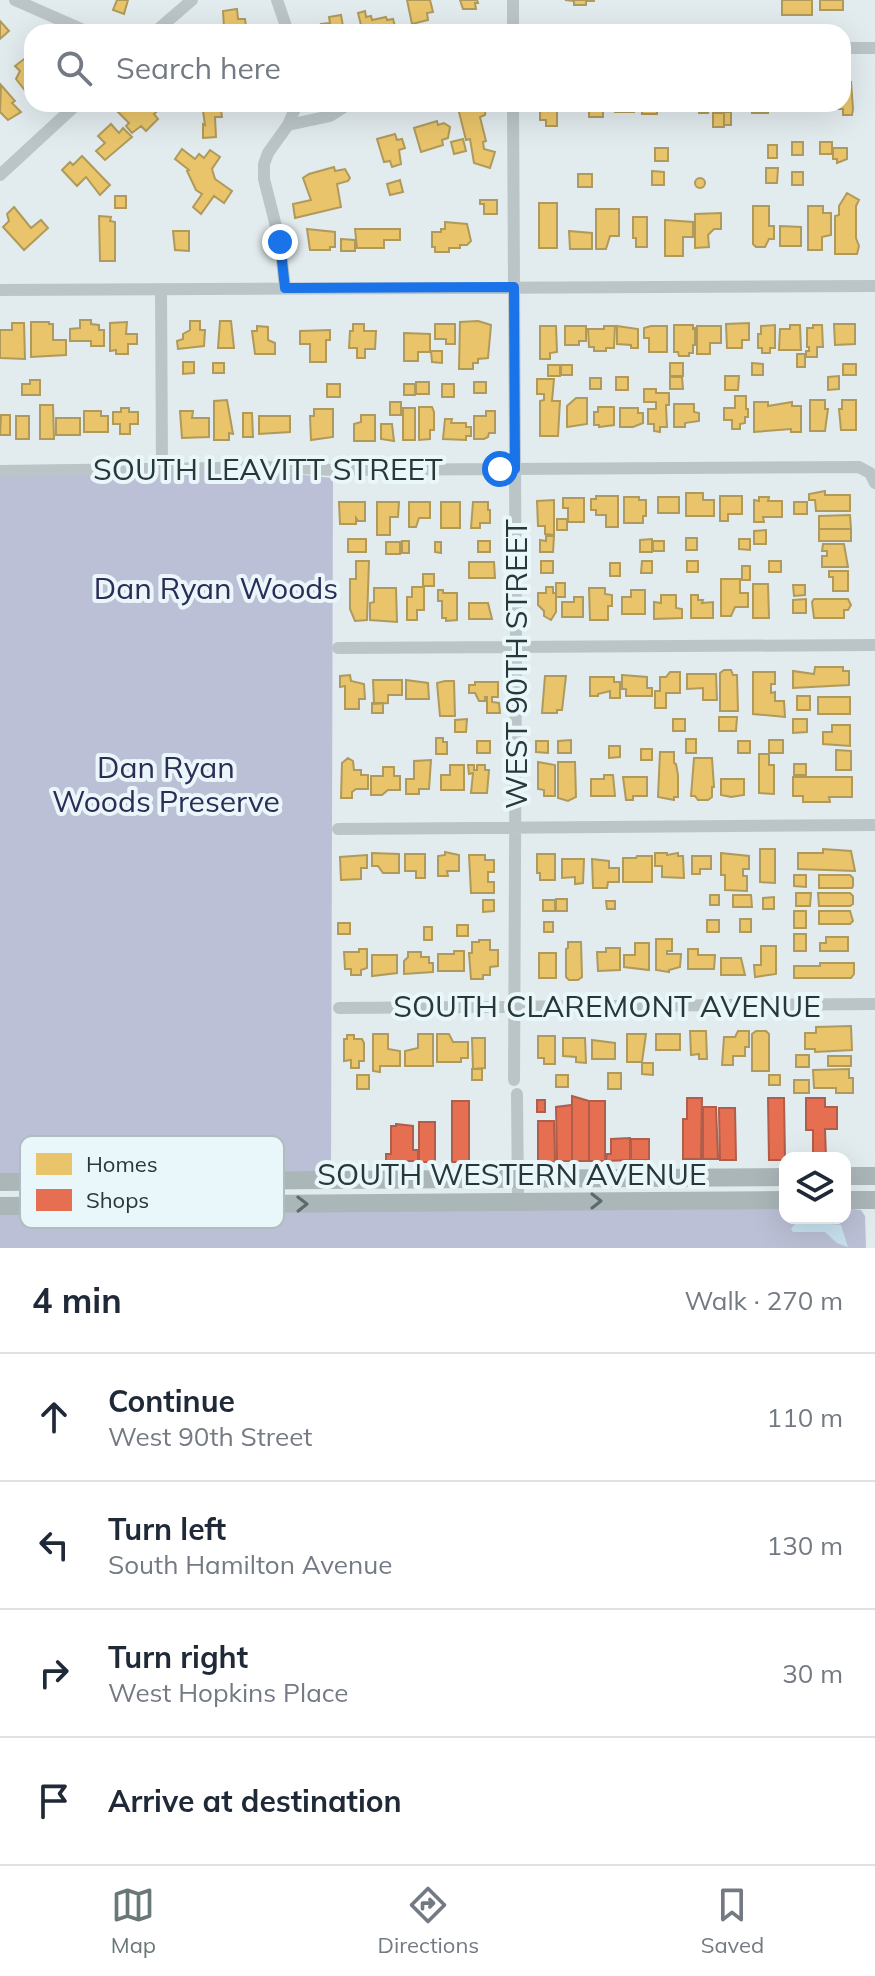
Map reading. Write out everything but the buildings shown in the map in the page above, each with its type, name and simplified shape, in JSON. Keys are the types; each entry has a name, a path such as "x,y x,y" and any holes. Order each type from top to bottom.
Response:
{"main road":[{"path":"851,1176 875,1176"},
{"name":"SOUTH WESTERN AVENUE","path":"284,1180 779,1177"},
{"name":"SOUTH WESTERN AVENUE","path":"0,1182 20,1182"},
{"name":"SOUTH WESTERN AVENUE","path":"284,1203 779,1200"},
{"path":"851,1200 875,1200"},
{"name":"SOUTH WESTERN AVENUE","path":"0,1206 20,1206"}],"street":[{"path":"15,0 70,24"},
{"path":"164,24 192,0"},
{"path":"277,0 285,24"},
{"path":"513,0 513,24"},
{"path":"851,48 875,48"},
{"path":"0,175 68,112"},
{"path":"285,288 280,242 264,179 268,153 294,112"},
{"path":"288,125 336,112"},
{"name":"WEST 90TH STREET","path":"513,112 516,647 514,1080"},
{"path":"0,290 875,286"},
{"path":"161,289 162,469"},
{"name":"SOUTH LEAVITT STREET","path":"0,471 859,467 873,478"},
{"path":"338,648 875,645"},
{"path":"338,829 875,825"},
{"name":"SOUTH CLAREMONT AVENUE","path":"339,1008 875,1004"},
{"path":"517,1094 518,1201"}],"green space":[{"name":"Dan Ryan Woods Preserve","path":"284,473 333,478 331,1172 284,1172 284,1136 20,1136 20,1174 0,1174 0,476"},
{"path":"779,1208 779,1224 851,1224 851,1209 861,1210 865,1216 866,1248 0,1248 0,1213 20,1213 20,1228 284,1228 284,1211"}],"sand":[{"path":"795,1224 841,1225 848,1247 837,1243 825,1232 793,1232 791,1229"}],"route":[{"path":"280,242 285,288 514,287 515,469 500,469"}],"park label":[{"name":"Dan Ryan Woods","path":"216,588"}]}
